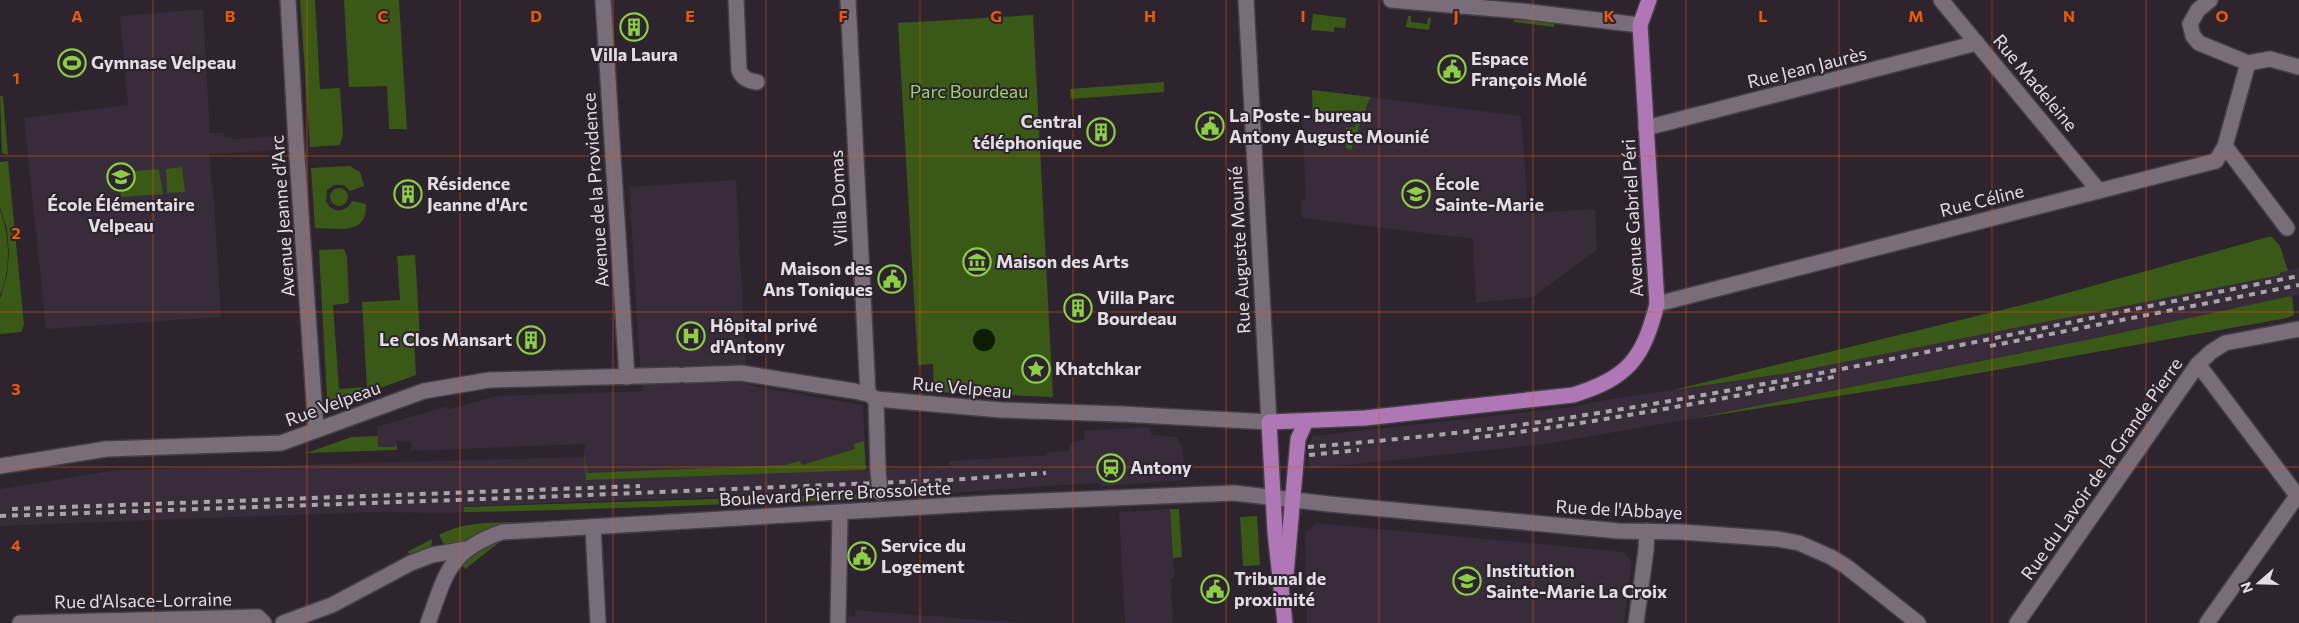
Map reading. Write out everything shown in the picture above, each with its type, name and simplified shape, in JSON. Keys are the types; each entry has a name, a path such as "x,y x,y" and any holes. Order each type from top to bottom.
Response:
{"main road":[{"name":"Avenue Gabriel Péri","path":"1268,422 1365,418 1566,396 1594,389 1612,380 1626,369 1639,353 1649,336 1657,304 1640,25 1649,0"},
{"path":"1285,623 1283,604 1294,500 1298,439 1306,421"},
{"name":"Rue Auguste Mounié","path":"1268,422 1283,604"}],"street":[{"name":"Avenue Jeanne d'Arc","path":"288,0 316,430"},
{"name":"Avenue de la Providence","path":"603,0 627,377"},
{"path":"736,0 739,70 750,82 757,82"},
{"name":"Villa Domas","path":"848,0 872,397 881,511"},
{"name":"Rue Auguste Mounié","path":"1246,0 1268,422"},
{"path":"1391,0 1507,5 1640,25"},
{"name":"Rue Madeleine","path":"1942,0 2099,191"},
{"path":"2210,0 2198,10 2190,24 2193,36 2199,43 2248,63 2270,59 2299,67"},
{"name":"Rue Jean Jaurès","path":"1646,128 1977,43"},
{"name":"Rue Céline","path":"1657,304 2216,161 2225,146 2248,63"},
{"path":"2225,146 2287,228"},
{"name":"Rue du Lavoir de la Grande Pierre","path":"2017,623 2198,364 2225,343 2299,330"},
{"path":"2198,364 2298,497 2207,623"},
{"name":"Rue Velpeau","path":"0,466 106,449 281,443 424,391 489,380 556,377 627,377 740,373 872,397 1001,410 1268,422"},
{"name":"Boulevard Pierre Brossolette","path":"428,623 446,575 454,561 466,548 502,532 1211,493 1234,493 1294,500"},
{"name":"Rue de l'Abbaye","path":"1294,500 1601,530 1647,531 1799,543 1847,567 1918,623"},
{"path":"838,623 840,513"},
{"path":"593,527 598,623"},
{"path":"1636,623 1647,531"},
{"path":"283,623 332,605 411,563 432,555 466,548"},
{"name":"Rue d'Alsace-Lorraine","path":"20,623 258,617 264,623"}],"shaded area":[{"name":"École Élémentaire Velpeau","path":"203,9 210,133 223,133 224,136 236,139 284,135 284,150 209,154 214,201 221,317 46,329 24,118 128,105 120,16"},
{"name":"École Sainte-Marie","path":"1312,90 1521,116 1528,213 1595,209 1597,250 1533,297 1476,303 1473,239 1302,218 1301,200 1306,199 1302,119 1313,119"},
{"path":"736,180 747,385 863,405 866,470 949,466 949,461 1047,455 1047,452 1069,451 1069,444 1085,439 1084,431 1150,427 1151,434 1181,438 1178,438 1179,444 1182,444 1185,480 1107,486 1101,486 1100,483 951,493 951,489 464,506 464,512 450,513 371,512 0,526 0,489 117,470 584,457 585,444 411,451 411,441 396,441 395,447 378,447 377,427 447,406 448,410 495,396 643,391 629,187"},
{"path":"2299,268 2299,295 2106,336 1691,419 1545,444 1310,469 1308,445 1312,436 1572,407 1605,400 1789,373"},
{"path":"984,329 992,332 995,340 992,348 984,351 976,348 973,340 976,332"},
{"path":"1170,509 1174,572 1174,578 1171,579 1173,623 1125,623 1119,512"},
{"name":"Institution Sainte-Marie La Croix","path":"1316,523 1624,552 1632,562 1624,623 1307,623 1305,533"},
{"path":"855,610 1027,623 846,623 847,617 855,617"}],"green space":[{"path":"300,0 315,0 320,89 340,88 343,135 340,145 310,147"},
{"path":"344,0 399,0 407,129 389,129 387,86 349,87"},
{"path":"1313,14 1346,18 1345,28 1334,27 1334,32 1311,30"},
{"name":"Parc Bourdeau","path":"1033,15 1053,397 934,392 933,364 918,365 898,23"},
{"path":"1408,16 1411,16 1411,22 1427,24 1428,18 1431,18 1429,30 1406,27"},
{"path":"1515,16 1555,20 1554,27 1514,22"},
{"path":"1164,82 1164,92 1071,99 1070,89"},
{"path":"1312,90 1370,97 1351,150 1346,148 1345,128 1355,127 1354,110 1339,111 1339,118 1313,119"},
{"path":"0,96 3,96 8,155 2,153"},
{"path":"8,161 24,325 21,332 0,334 0,299 7,275 9,253 7,229 0,207 0,162"},
{"path":"350,166 360,172 364,186 350,191 344,185 334,185 327,190 326,201 335,210 343,210 352,201 366,204 362,221 357,226 350,228 315,228 311,168"},
{"path":"182,167 185,192 167,193 166,169"},
{"path":"159,169 163,194 121,197 120,172"},
{"path":"335,188 343,188 348,193 346,204 335,206 330,201 330,193"},
{"path":"0,210 6,231 8,253 6,275 0,295"},
{"path":"2272,237 2280,246 2288,271 2280,272 2280,275 1789,373 1673,390 2042,300"},
{"path":"344,249 347,257 349,303 333,305 339,389 367,387 362,302 400,300 397,256 415,255 420,336 414,337 416,375 336,404 327,398 319,250"},
{"path":"2292,296 2294,315 2287,318 1934,381 1691,419 2106,336"},
{"path":"378,436 378,447 395,447 396,441 397,450 306,453 352,437"},
{"path":"864,441 866,470 586,480 584,451 587,473 785,465 800,461 802,465 855,449 854,444"},
{"path":"951,489 951,493 901,496 898,492"},
{"path":"867,494 864,499 464,512 464,507"},
{"path":"1170,509 1179,509 1182,557 1173,558"},
{"path":"1257,516 1260,565 1243,566 1240,517"},
{"path":"523,522 523,527 450,546 444,544 439,535 449,530 469,525"},
{"path":"504,536 506,541 501,541 465,569 459,561"},
{"path":"432,539 431,550 414,556 407,552"}],"railway":[{"path":"1308,447 1497,428 1653,404 1838,370 2299,276"},
{"path":"1990,346 2299,285"},
{"path":"1473,438 1656,410 1838,376"},
{"path":"1309,455 1359,450"},
{"path":"0,516 540,497 950,480 1046,473"},
{"path":"12,509 640,486"}],"place":[{"name":"Villa Laura","path":"634,27"},
{"name":"Gymnase Velpeau","path":"72,63"},
{"name":"Espace François Molé","path":"1452,69"},
{"name":"La Poste - bureau Antony Auguste Mounié","path":"1210,126"},
{"name":"Central téléphonique","path":"1101,132"},
{"name":"École Élémentaire Velpeau","path":"121,177"},
{"name":"Résidence Jeanne d'Arc","path":"408,194"},
{"name":"École Sainte-Marie","path":"1416,194"},
{"name":"Maison des Arts","path":"977,262"},
{"name":"Maison des Ans Toniques","path":"892,279"},
{"name":"Villa Parc Bourdeau","path":"1078,308"},
{"name":"Hôpital privé d'Antony","path":"691,336"},
{"name":"Le Clos Mansart","path":"531,340"},
{"name":"Khatchkar","path":"1036,369"},
{"name":"Antony","path":"1111,468"},
{"name":"Service du Logement","path":"862,556"},
{"name":"Institution Sainte-Marie La Croix","path":"1467,581"},
{"name":"Tribunal de proximité","path":"1215,589"}]}
